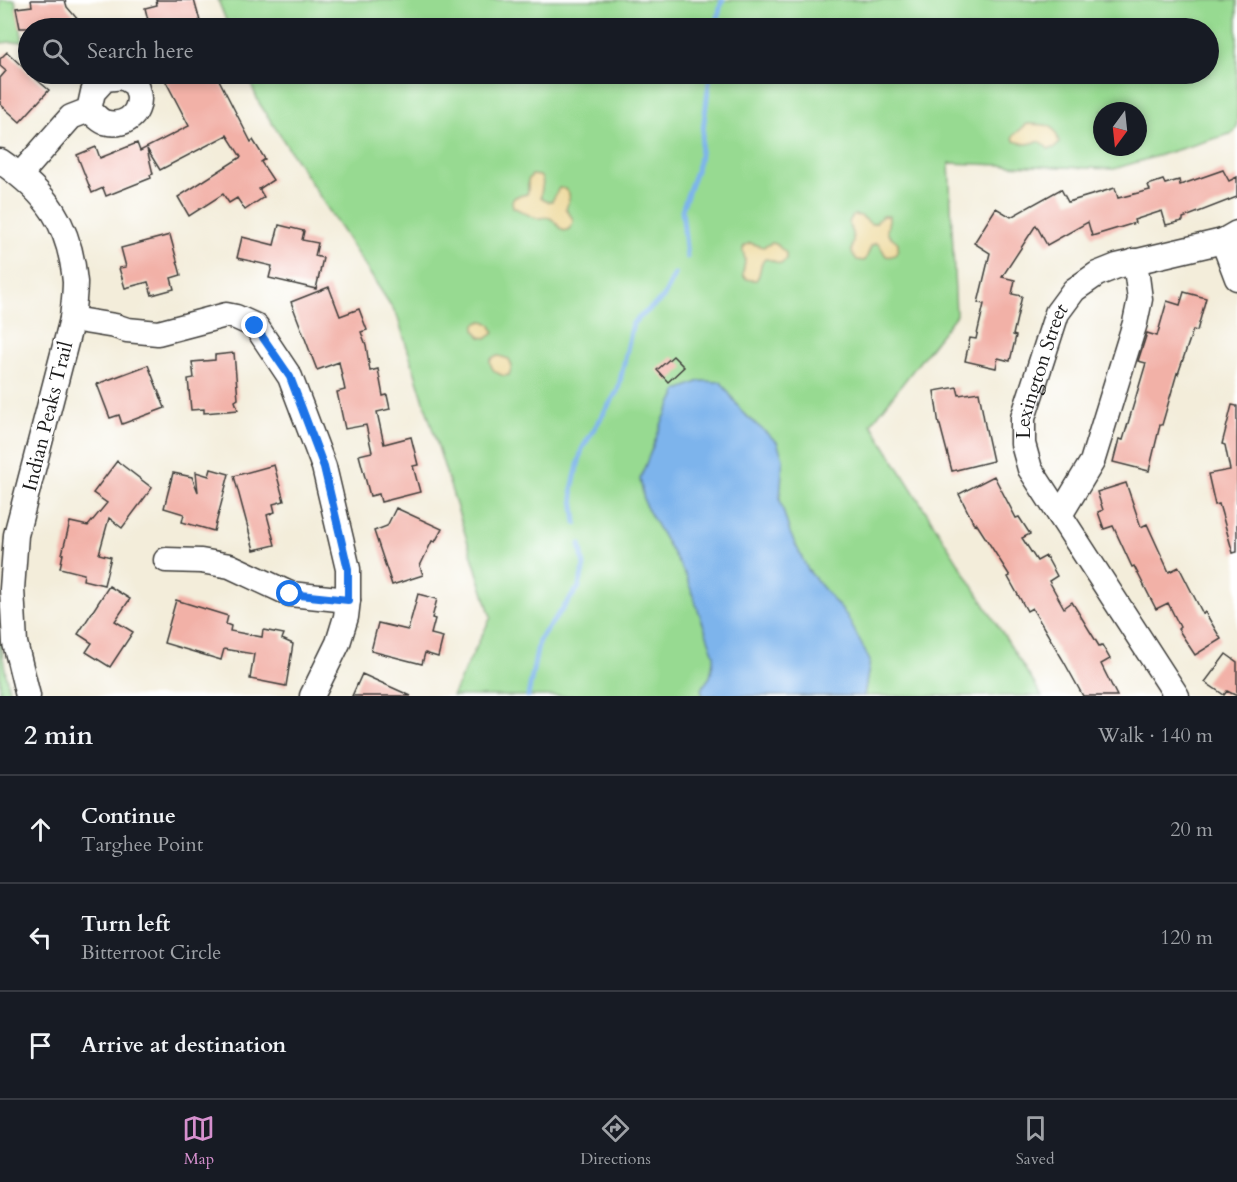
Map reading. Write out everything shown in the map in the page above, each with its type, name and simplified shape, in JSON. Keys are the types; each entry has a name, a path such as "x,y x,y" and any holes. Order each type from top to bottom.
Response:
{"street":[{"path":"20,174 71,117 89,110"},
{"name":"Indian Peaks Trail","path":"0,161 20,174 39,191 57,215 70,248 75,284 72,319 16,535 12,589 15,643 28,696"},
{"path":"1230,237 1237,278"},
{"name":"Lexington Street","path":"1177,696 1030,469 1023,444 1023,418 1057,313 1074,290 1097,274 1116,266 1230,237"},
{"path":"1060,515 1092,462 1136,323 1140,299 1135,261"},
{"path":"72,319 127,330 158,333 226,315 236,317 255,326 290,377 324,467 348,569 346,617 338,643 312,696"},
{"path":"166,561 201,561 230,566 290,594 348,600"}],"green space":[{"path":"0,0 15,0 19,18 18,41 0,43"},
{"path":"218,0 1237,0 1237,127 1233,133 1114,169 949,163 956,315 871,424 1042,696 452,696 491,617 397,315 259,103 251,84 1219,84 1219,18 225,18"},
{"path":"0,612 2,652 10,696 0,696"}],"sand":[{"path":"1027,124 1052,127 1059,143 1055,148 1048,149 1039,142 1025,144 1014,141 1013,136"},
{"path":"532,175 542,178 541,198 545,201 552,201 559,188 569,192 566,209 573,223 569,229 564,231 550,218 535,218 513,207 512,201 515,197 527,194 528,180"},
{"path":"854,215 861,216 871,224 876,223 882,216 889,216 887,232 898,243 896,254 886,256 876,243 871,246 864,261 857,260 852,252 853,236 849,225"},
{"path":"750,243 763,247 772,243 776,244 786,253 786,260 781,264 765,259 756,280 746,279 743,274 745,260 743,250 744,246"},
{"path":"482,321 490,325 494,333 487,338 480,337 475,330 475,324"},
{"path":"493,357 509,359 512,366 509,375 499,374 491,367 490,361"}],"water":[{"path":"700,381 721,382 743,413 777,442 783,458 780,500 790,533 808,570 847,616 870,661 864,696 703,696 701,689 710,677 714,655 686,576 645,505 640,479 663,420 678,390"}],"building":[{"path":"31,0 65,0 67,7 76,18 18,18 16,8 32,6"},
{"path":"156,0 194,0 199,18 148,18 145,8 157,5"},
{"path":"7,52 18,62 18,84 42,84 49,90 20,122 0,104 0,78 6,71 0,66 0,59"},
{"path":"167,84 221,84 251,142 253,140 265,159 261,162 273,180 259,189 264,197 245,210 237,198 229,203 223,194 189,216 178,197 241,157 227,135 160,170 147,149 153,174 150,175 151,178 106,196 103,188 92,193 77,155 96,147 100,158 137,143 140,151 189,126"},
{"path":"1223,170 1229,181 1237,177 1237,197 1183,218 1183,221 1166,225 1162,211 1134,220 1135,223 1092,236 1088,222 1047,245 1036,225 1002,277 1015,280 1012,294 1022,296 1010,361 998,358 996,368 965,361 970,338 976,339 984,304 978,303 990,253 974,243 996,208 1011,217 1061,189 1068,202 1115,188 1118,198 1150,190 1148,185 1163,180 1165,184 1179,180 1180,185"},
{"path":"279,225 304,231 302,240 318,243 315,256 323,258 316,289 269,278 272,266 237,258 242,237 274,245"},
{"path":"170,235 181,275 171,278 174,289 152,295 148,282 125,288 119,268 126,267 121,248"},
{"path":"329,287 340,316 359,309 367,330 361,332 366,345 370,371 378,369 383,396 387,395 390,409 377,412 384,444 411,437 418,465 413,466 420,492 381,502 379,494 370,496 359,455 372,452 366,425 345,429 337,392 345,390 339,362 317,370 291,302"},
{"path":"1184,292 1206,298 1197,331 1193,330 1177,373 1162,425 1160,425 1149,471 1113,462 1119,439 1123,440 1146,363 1138,361 1147,333 1157,336 1167,301 1180,305"},
{"path":"234,353 238,399 235,401 238,410 204,413 204,409 191,410 188,379 194,378 192,362 215,360 215,355"},
{"path":"673,356 684,367 668,382 657,370"},
{"path":"148,365 165,408 122,424 119,415 110,418 97,384"},
{"path":"957,387 959,395 979,392 993,461 952,471 939,425 934,391"},
{"path":"1232,405 1237,406 1237,552 1233,553 1219,504 1215,505 1208,474 1230,470 1225,445 1222,444"},
{"path":"117,461 152,488 122,528 109,518 99,554 111,557 104,585 83,580 84,574 60,568 70,522 88,526 107,503 93,493"},
{"path":"274,465 284,501 273,504 275,512 267,515 275,545 254,550 234,476"},
{"path":"211,469 229,474 214,531 182,522 184,514 164,508 173,473 192,477 198,492 196,472 209,476"},
{"path":"994,476 1016,518 1019,517 1030,534 1022,538 1037,561 1046,556 1057,576 1049,581 1064,608 1072,602 1099,646 1102,645 1110,659 1101,664 1117,696 1083,696 1032,608 1027,611 1008,577 1010,576 976,523 974,524 959,494"},
{"path":"1126,483 1141,527 1147,524 1169,572 1179,567 1203,614 1205,612 1221,639 1195,655 1178,629 1180,627 1168,603 1156,609 1134,566 1132,567 1113,526 1104,529 1098,512 1103,510 1097,492"},
{"path":"396,508 442,529 435,542 432,541 420,566 423,575 392,585 374,531 387,526"},
{"path":"109,586 130,599 115,621 133,632 110,667 86,652 92,643 78,634"},
{"path":"418,594 437,599 431,634 443,637 438,657 425,653 422,664 371,651 378,623 408,630"},
{"path":"176,600 228,616 226,624 231,626 230,631 262,637 263,630 284,634 282,639 293,644 286,686 250,679 254,654 224,649 221,660 164,643"},
{"path":"1226,654 1237,662 1237,696 1227,691 1224,695 1205,682"},
{"path":"362,674 411,696 352,696"}],"waterway":[{"path":"718,18 723,0"},
{"path":"687,257 682,210 699,162 709,84"},
{"path":"576,523 572,489 582,449 618,390 633,323 663,298 675,274"},
{"path":"528,696 539,640 579,587 584,566 580,544"}],"route":[{"path":"255,326 290,377 324,467 348,569 348,600 290,594"}]}
